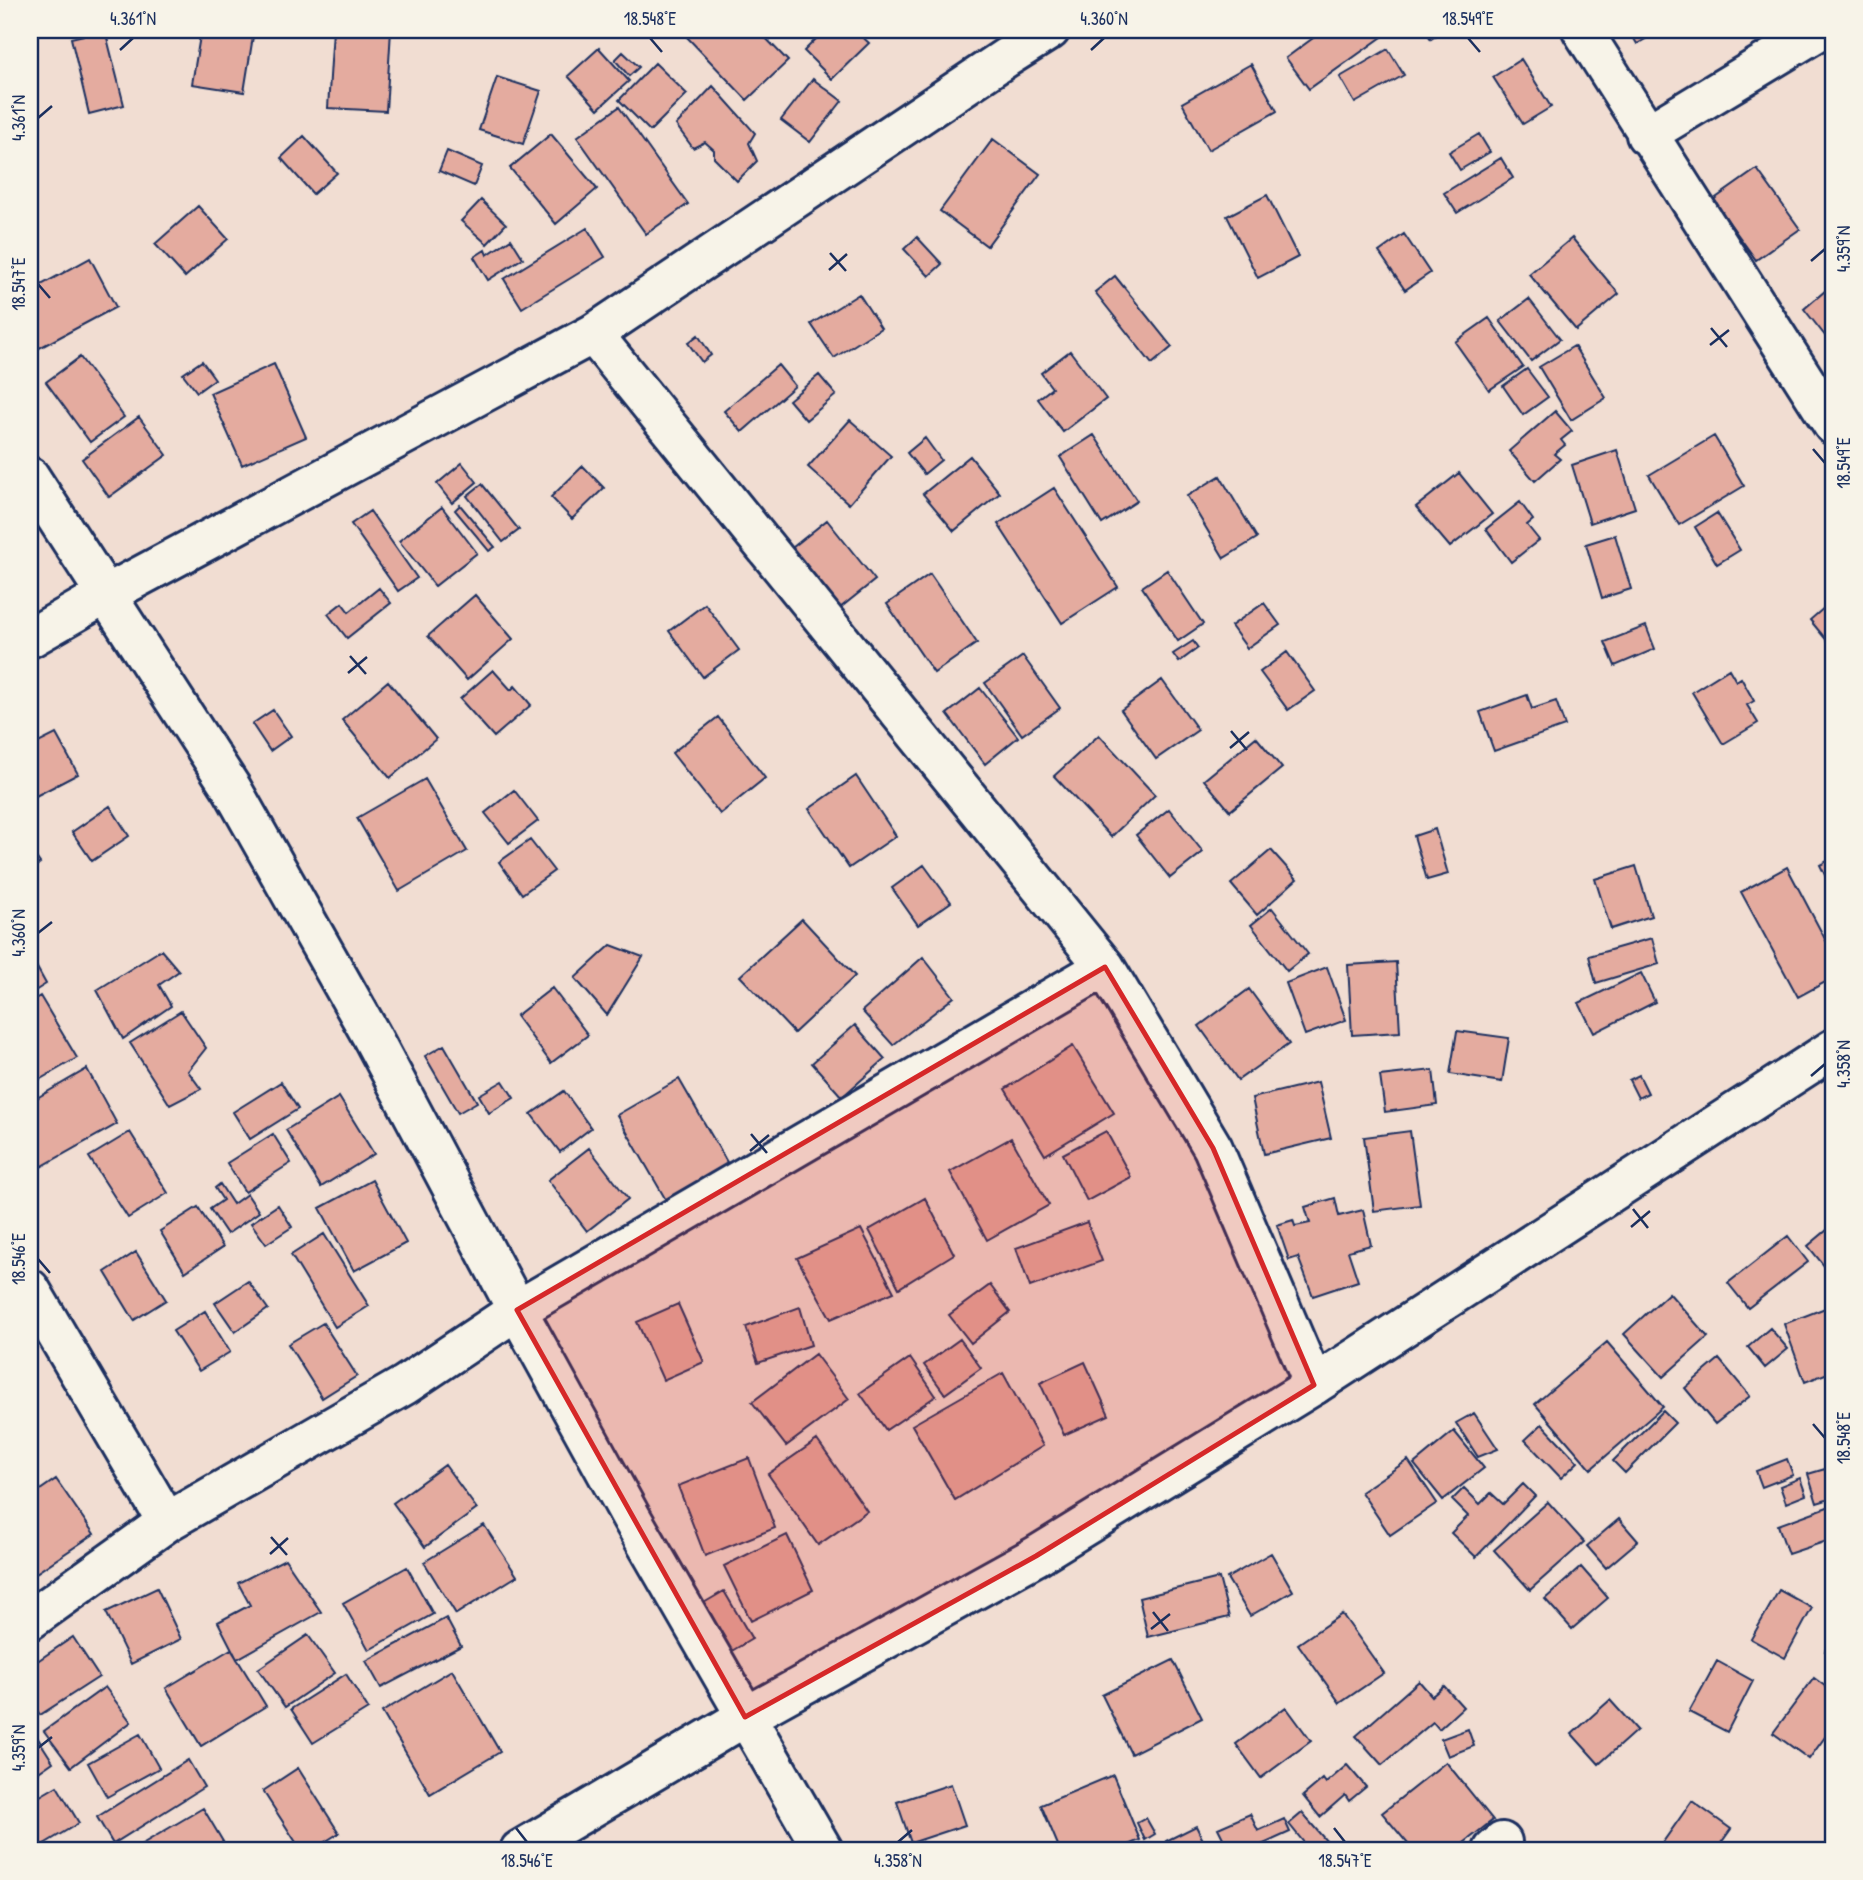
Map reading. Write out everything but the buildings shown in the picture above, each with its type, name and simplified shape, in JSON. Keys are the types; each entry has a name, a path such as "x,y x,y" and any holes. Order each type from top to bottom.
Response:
{"street":[{"path":"30,638 105,595 593,334 1051,30"},
{"path":"1581,30 1833,425"},
{"path":"1646,135 1821,30"},
{"path":"593,334 1105,967 1213,1148 1314,1385"},
{"path":"30,477 232,789 371,1035 517,1310 745,1717 823,1850"},
{"path":"30,1620 167,1522 405,1385 517,1310 1105,967"},
{"path":"520,1850 745,1717 1036,1556 1314,1385 1833,1049"},
{"path":"30,1289 167,1522"}],"highlighted area":[{"path":"1105,967 1213,1148 1314,1385 1036,1556 745,1717 517,1310"}]}
